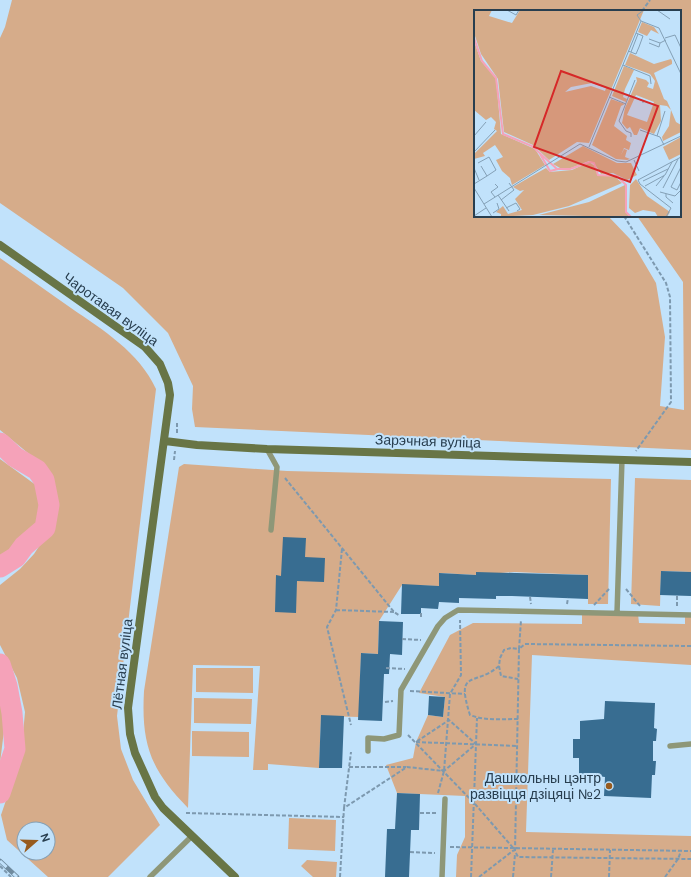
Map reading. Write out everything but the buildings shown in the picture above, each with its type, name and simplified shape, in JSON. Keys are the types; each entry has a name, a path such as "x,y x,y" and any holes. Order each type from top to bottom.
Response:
{"street":[{"name":"Чаротавая вуліца","path":"0,245 145,347 160,364 168,383 170,396 165,441"},
{"name":"Зарэчная вуліца","path":"165,441 197,445 267,449 691,462"},
{"name":"Лётная вуліца","path":"165,441 128,708 130,734 135,753 148,784 163,808 235,877"}],"lane":[{"path":"267,449 277,467 271,530"},
{"path":"617,613 626,459"},
{"path":"368,751 368,738 384,738 399,735 401,690 438,626 445,618 459,610 691,615"},
{"path":"670,746 691,744"},
{"path":"442,877 445,799"},
{"path":"150,877 192,836"}],"path":[{"path":"643,10 650,0"},
{"path":"625,217 666,283 670,297 671,402 626,459"},
{"path":"277,467 394,612 400,616"},
{"path":"342,547 336,610 327,627 351,725"},
{"path":"593,606 612,587"},
{"path":"624,587 641,607"},
{"path":"530,596 531,605"},
{"path":"677,596 677,608"},
{"path":"567,606 568,598"},
{"path":"336,610 394,612"},
{"path":"438,794 444,771 448,742 450,694 461,675 459,610"},
{"path":"421,611 421,617"},
{"path":"513,877 521,612"},
{"path":"402,639 424,640"},
{"path":"518,679 501,676 499,666 504,650 511,648 519,649 525,644 691,646"},
{"path":"499,666 488,674 475,677 468,682 464,688 470,715 477,718 518,719"},
{"path":"386,668 408,669"},
{"path":"401,690 419,693 465,694"},
{"path":"385,702 396,701"},
{"path":"471,877 475,804 477,718"},
{"path":"416,742 449,720"},
{"path":"449,720 476,744"},
{"path":"416,742 448,742 517,746"},
{"path":"416,742 475,804 515,850 518,857 691,860"},
{"path":"349,766 407,767 444,771 476,744"},
{"path":"340,877 344,808 351,752"},
{"path":"344,808 407,767"},
{"path":"186,813 344,816"},
{"path":"420,813 437,813"},
{"path":"443,847 515,850 691,851"},
{"path":"479,877 515,850"},
{"path":"551,877 553,850"},
{"path":"609,877 610,850"},
{"path":"666,877 678,859 681,850"},
{"path":"410,852 435,853"},
{"path":"0,866 11,877"}],"shaded area":[{"path":"12,0 691,0 691,450 195,427 192,409 193,386 168,333 123,288 0,203 0,38 5,27"},
{"path":"0,258 119,343 140,364 156,389 117,716 121,749 133,780 160,825 108,877 48,877 30,861 56,861 56,821 16,821 16,848 7,840 1,815 21,756 25,712 17,678 0,645 0,585 20,569 34,554 49,531 56,513 54,483 40,463 0,430"},
{"path":"0,459 40,488 43,508 39,522 31,535 0,559"},
{"path":"184,464 287,471 611,479 608,604 588,604 588,575 514,572 476,575 440,573 439,586 402,585 379,621 378,654 361,653 359,717 321,716 319,768 268,764 268,770 253,770 260,666 193,665 188,808 175,794 157,769 151,756 144,727 144,691 179,467"},
{"path":"635,478 691,480 691,572 661,571 660,606 631,604"},
{"path":"582,612 638,614 639,623 685,624 685,615 691,614 691,665 532,655 526,832 691,836 691,877 456,877 457,855 465,837 465,796 397,793 386,765 413,758 416,742 428,715 443,717 445,697 419,693 450,635 473,623 582,624"},
{"path":"196,668 253,668 253,693 196,692"},
{"path":"0,683 6,714 0,763"},
{"path":"194,698 252,699 251,724 194,723"},
{"path":"192,731 249,732 249,757 192,756"},
{"path":"289,818 336,820 335,851 288,849"},
{"path":"307,860 337,862 336,877 313,877 301,866"}],"waterway":[{"path":"0,443 15,457 37,470 44,480 49,505 45,528 24,546 16,557 0,567"},
{"path":"0,664 7,686 12,713 15,749 0,793"}],"railway":[{"path":"0,861 17,877"}],"place":[{"name":"Дашкольны цэнтр развіцця дзіцяці №2","path":"609,786"}]}
